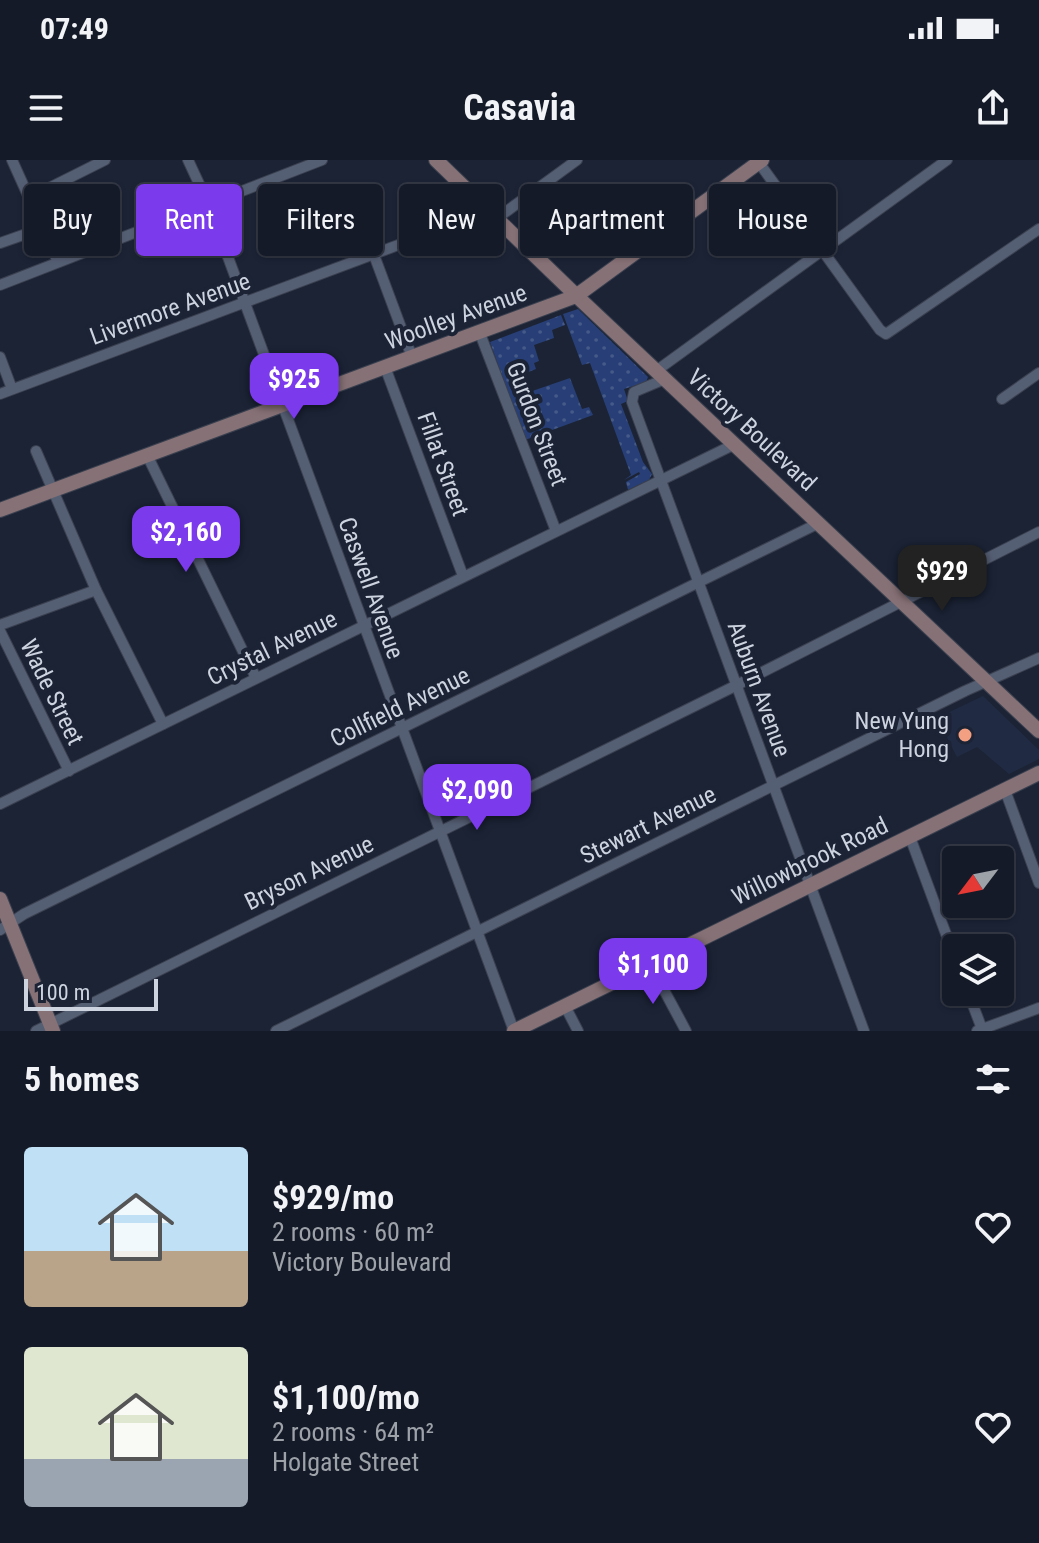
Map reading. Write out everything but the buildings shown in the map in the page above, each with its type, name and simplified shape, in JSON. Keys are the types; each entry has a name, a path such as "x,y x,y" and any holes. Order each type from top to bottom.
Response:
{"street":[{"path":"12,160 24,187"},
{"path":"57,184 105,160"},
{"name":"Caswell Avenue","path":"188,160 199,184"},
{"path":"242,190 322,160"},
{"name":"Victory Boulevard","path":"436,160 461,184"},
{"name":"Livermore Avenue","path":"504,208 577,160"},
{"path":"836,241 947,160"},
{"path":"759,161 775,184"},
{"name":"Woolley Avenue","path":"0,510 576,296 759,161"},
{"name":"Victory Boulevard","path":"504,226 1039,731"},
{"path":"827,256 886,334 1039,229"},
{"path":"0,285 136,231"},
{"path":"0,243 24,235"},
{"path":"55,256 58,262"},
{"name":"Caswell Avenue","path":"228,256 514,1031"},
{"name":"Livermore Avenue","path":"0,394 371,256"},
{"path":"374,256 412,357"},
{"path":"661,375 816,256"},
{"name":"Gurdon Street","path":"479,331 556,531"},
{"path":"0,357 12,389"},
{"name":"Fillat Street","path":"385,367 463,576"},
{"path":"1002,399 1039,373"},
{"name":"Auburn Avenue","path":"661,375 634,392 632,402 864,1031"},
{"name":"Crystal Avenue","path":"0,804 735,444"},
{"path":"36,451 96,590 163,724"},
{"path":"147,455 256,678"},
{"name":"Collfield Avenue","path":"5,927 819,523"},
{"name":"Bryson Avenue","path":"36,1031 52,1027 1039,532"},
{"path":"0,625 96,590"},
{"name":"Wade Street","path":"0,631 69,771"},
{"name":"Stewart Avenue","path":"276,1031 1039,658"},
{"name":"Willowbrook Road","path":"514,1031 1039,773"},
{"path":"1005,790 1039,883"},
{"path":"910,837 946,934"},
{"path":"0,899 5,927 52,1027"},
{"path":"650,964 686,1031"},
{"path":"565,1006 578,1031"},
{"path":"972,1006 979,1030 1039,1008"}],"shaded area":[{"path":"578,309 648,377 646,382 624,389 628,401 621,404 643,462 652,474 649,480 628,490 626,482 640,474 624,480 631,475 590,363 582,365 563,314"},
{"path":"561,315 565,325 552,330 554,338 534,345 539,361 534,363 536,369 526,373 531,390 512,398 570,378 582,409 589,407 593,415 525,440 490,342"},
{"path":"983,696 1039,750 1039,759 1009,774 977,747 957,757 937,718"}],"place":[{"name":"New Yung Hong","path":"965,735"}]}
